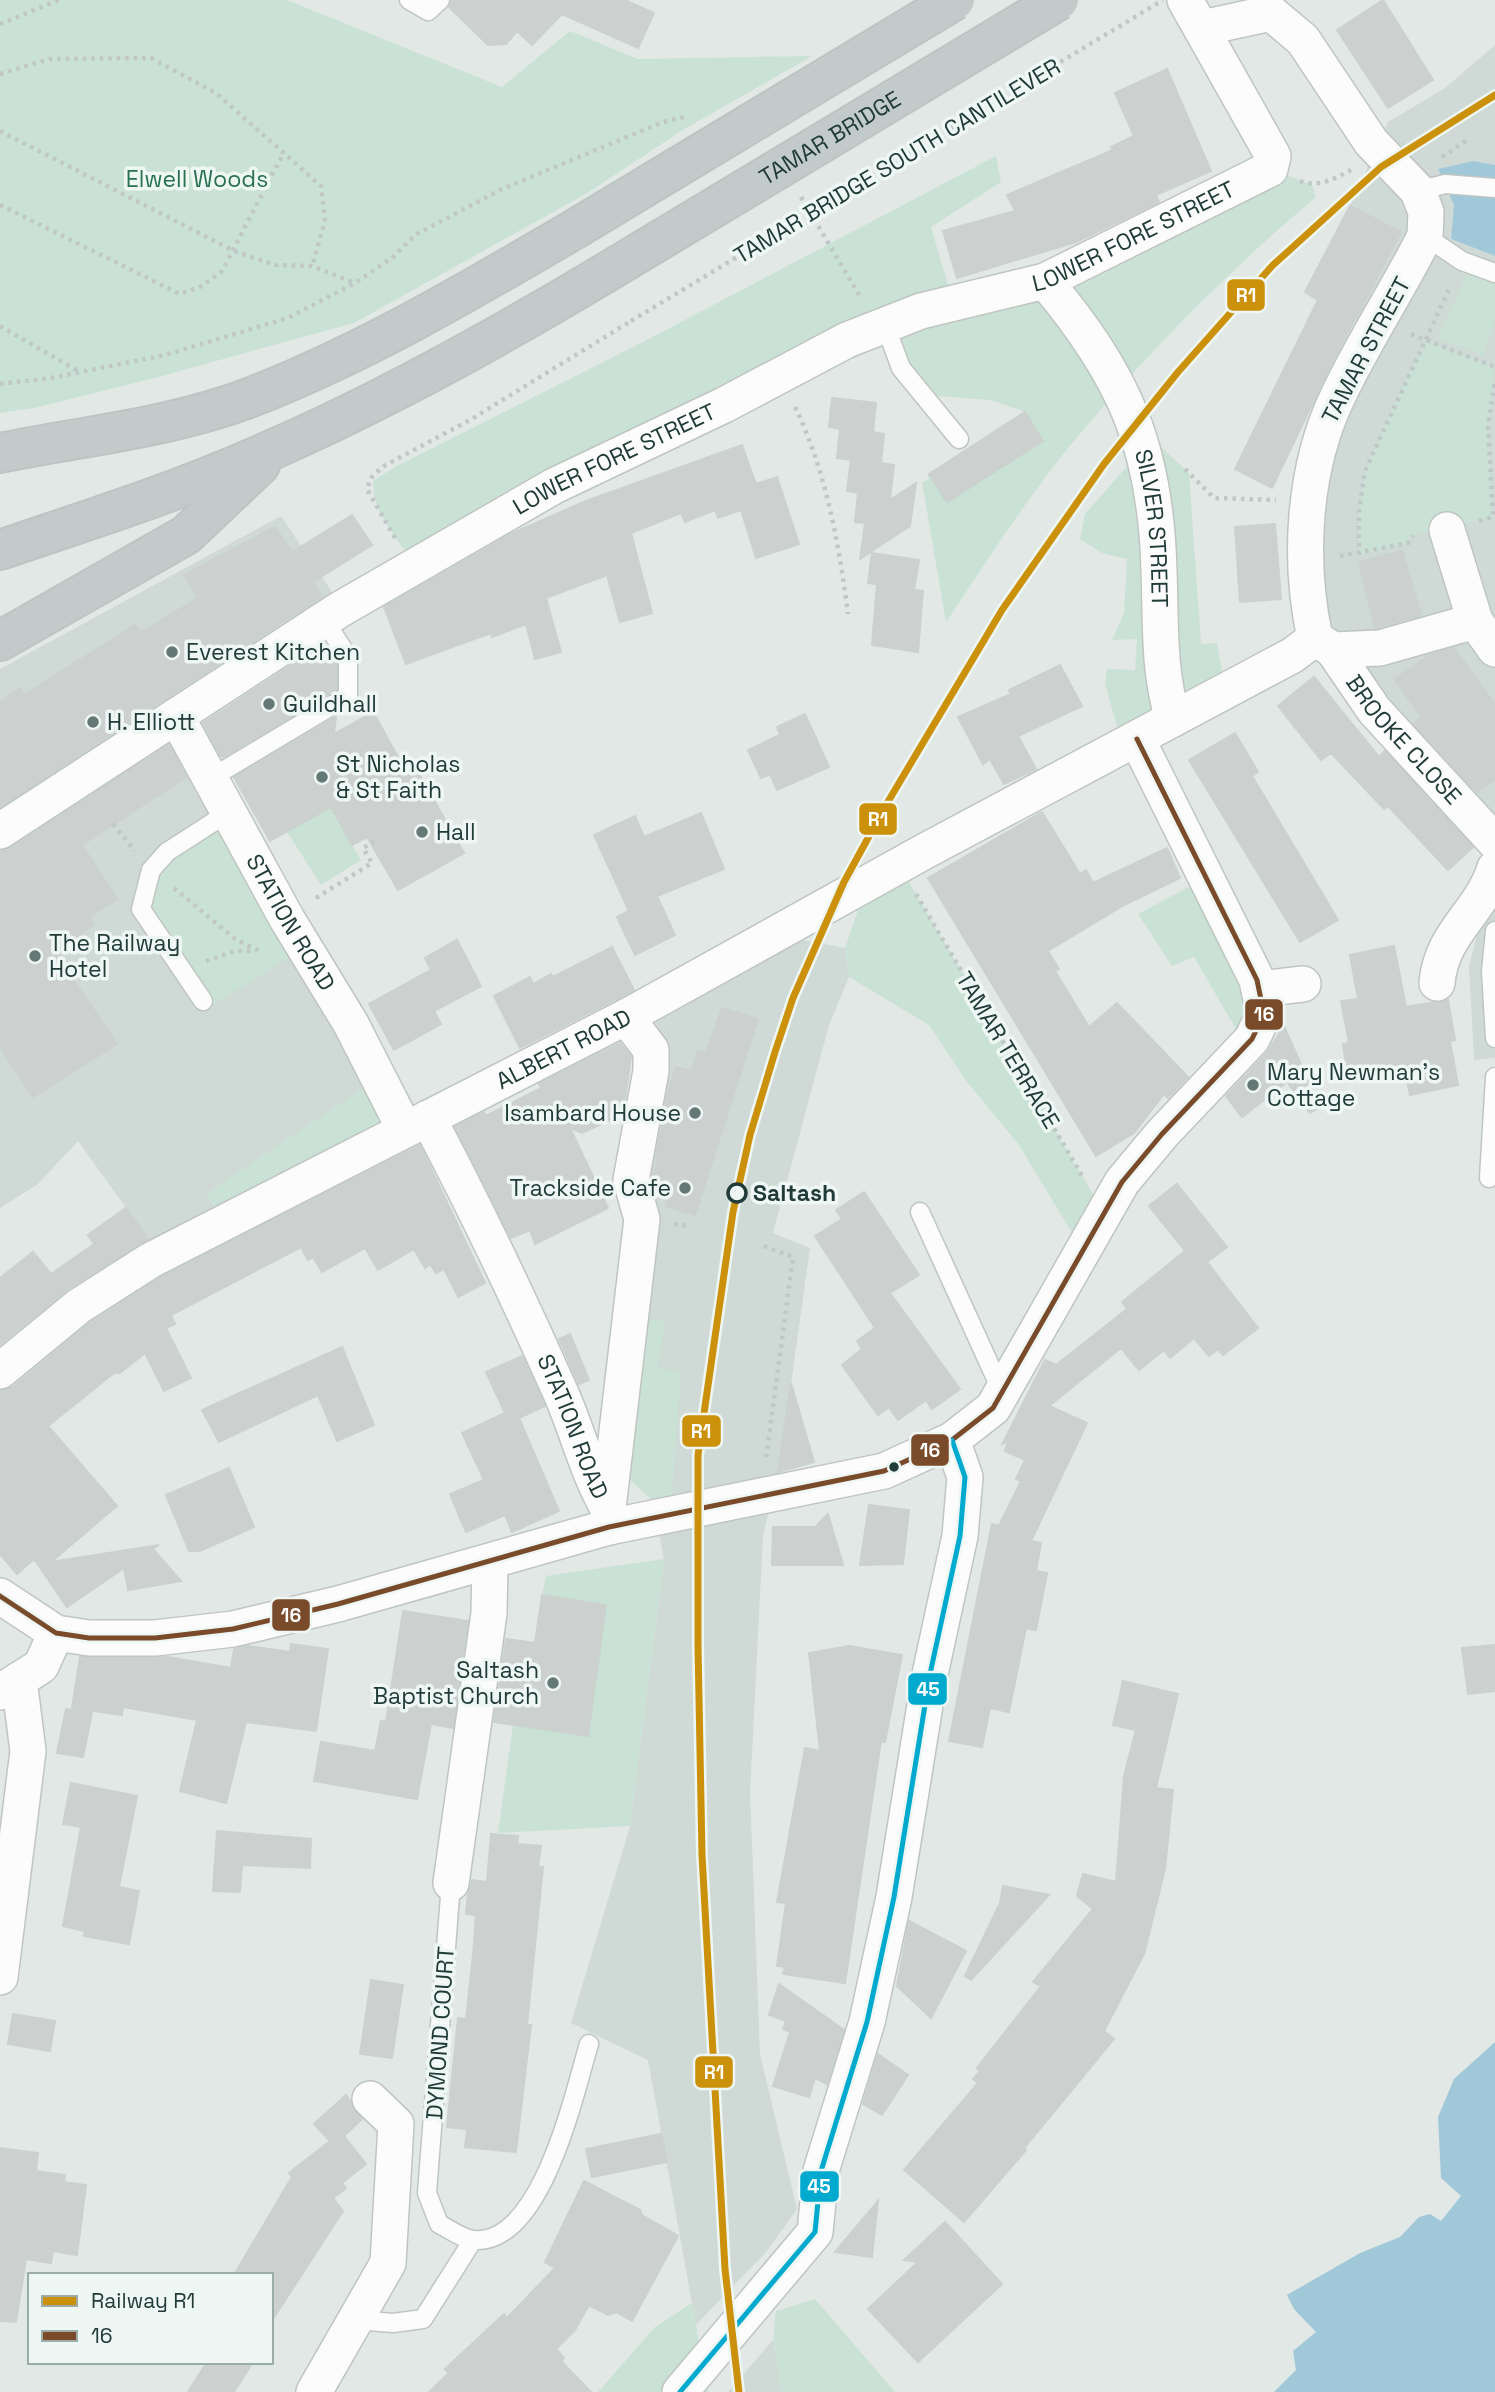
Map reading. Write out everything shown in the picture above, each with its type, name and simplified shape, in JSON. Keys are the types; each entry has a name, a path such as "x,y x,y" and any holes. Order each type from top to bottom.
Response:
{"highway":[{"path":"0,453 171,419 253,397 398,332 575,229 955,0"},
{"name":"TAMAR BRIDGE","path":"279,447 525,321 1059,0"},
{"path":"0,550 214,475 279,447"},
{"path":"0,642 186,535 279,447"}],"street":[{"path":"1270,169 1273,156 1193,14 1271,13 1303,40 1382,155 1418,191 1426,212 1425,236"},
{"name":"LOWER FORE STREET","path":"0,831 324,620 413,565 554,486 885,325 934,307 1045,281 1270,169"},
{"name":"TAMAR STREET","path":"1324,644 1307,600 1308,502 1321,440 1337,398 1425,236"},
{"name":"SILVER STREET","path":"1045,281 1084,328 1118,383 1144,447 1159,568 1164,689 1172,719"},
{"path":"1447,530 1475,621 1495,649"},
{"path":"0,1597 56,1633 89,1638 155,1638 233,1629 490,1562 620,1519 772,1496 884,1471 952,1440 993,1408 1003,1394 1122,1182 1162,1134 1252,1040 1264,1014 1259,989 1137,739 1293,655 1324,644 1380,648 1460,628 1475,621"},
{"name":"BROOKE CLOSE","path":"1324,644 1374,710 1488,821"},
{"name":"STATION ROAD","path":"176,716 287,919 351,1024 496,1248 561,1393 591,1479 620,1519"},
{"name":"ALBERT ROAD","path":"0,1371 79,1306 151,1260 626,1017 927,850 1137,739"},
{"path":"1437,982 1439,963 1450,938 1493,886"},
{"path":"1259,989 1303,984"},
{"path":"620,1519 642,1219 631,1180 651,1071 651,1050 626,1017"},
{"path":"680,2392 814,2232 821,2171 867,2022 894,1897 930,1674 960,1536 965,1478 952,1440"},
{"name":"DYMOND COURT","path":"451,1883 489,1613 490,1562"},
{"path":"0,1977 28,1751 9,1686 41,1666 56,1633"},
{"path":"314,2392 388,2263 396,2124 370,2099"}],"lane":[{"path":"409,0 428,11 440,0"},
{"path":"1418,191 1445,184 1495,188"},
{"path":"1425,236 1462,261 1495,272"},
{"path":"885,325 901,368 959,439"},
{"path":"211,778 348,696 348,657 324,620"},
{"path":"203,1001 141,908 151,870 167,852 229,813"},
{"path":"1495,931 1491,971 1495,1038"},
{"path":"1489,1178 1495,1077"},
{"path":"920,1213 1003,1394"},
{"name":"DYMOND COURT","path":"451,1883 428,2193 439,2224 473,2240"},
{"path":"356,2320 393,2323 423,2319 473,2240 497,2234 527,2212 553,2161 589,2044"}],"path":[{"path":"0,24 59,0"},
{"name":"TAMAR BRIDGE SOUTH CANTILEVER","path":"413,565 367,489 371,478 382,467 470,420 1163,0"},
{"path":"0,74 49,60 151,58 216,93 321,186 326,221 312,266"},
{"path":"0,131 234,251 275,265 312,266 355,284"},
{"path":"0,205 180,294 202,286 222,271 282,154"},
{"path":"1270,169 1312,185 1326,182 1382,155"},
{"path":"1359,555 1359,511 1365,471 1462,261"},
{"path":"1379,321 1495,367"},
{"path":"0,326 79,372"},
{"path":"779,375 810,437 840,552 848,614"},
{"path":"1490,491 1488,425 1495,379"},
{"path":"1180,464 1214,498 1308,502"},
{"path":"1308,558 1359,555 1408,543 1409,537"},
{"path":"287,919 372,863 363,848 374,842"},
{"path":"151,870 235,939 259,951"},
{"name":"TAMAR TERRACE","path":"912,888 1104,1213"},
{"path":"183,971 234,951 305,948"},
{"path":"764,1246 793,1257 772,1496"}],"shaded area":[{"path":"1495,45 1495,165 1473,161 1438,169 1455,205 1451,239 1495,256 1495,842 1311,619 1309,502 1378,320 1355,319 1305,292 1350,206 1388,122 1445,88"},
{"path":"281,516 330,589 339,610 176,717 380,1077 207,1194 222,1222 160,1255 78,1141 38,1184 0,1208 0,669"},
{"path":"1495,868 1495,1058 1474,1060 1469,966"},
{"path":"802,940 845,948 849,977 829,1025 773,1233 810,1248 778,1477 763,1535 750,1792 760,2054 797,2209 767,2251 696,2325 648,2060 571,2023 630,1826 664,1560 653,1501 622,1472 644,1181 669,1065 664,1039 655,1023"},
{"path":"773,2340 782,2392 728,2392"}],"green space":[{"name":"Elwell Woods","path":"0,0 287,0 502,87 570,31 638,59 812,56 681,131 589,192 354,323 162,376 34,408 0,413"},
{"path":"996,156 1001,182 931,227 953,302 1270,169 1312,185 1316,197 1250,255 1187,316 1097,413 1036,489 946,622 922,482 928,480 929,474 947,502 1043,440 1025,412 991,400 923,395 884,325 413,561 380,513 373,481 393,468 643,342"},
{"path":"1469,270 1495,279 1495,321 1483,356 1438,338"},
{"path":"1427,341 1495,367 1488,433 1493,517 1410,536 1408,543 1359,555 1359,511 1365,471 1399,394"},
{"path":"1134,422 1189,473 1201,644 1217,643 1226,691 1123,747 1105,684 1107,669 1135,670 1137,639 1112,640 1124,613 1127,559 1102,553 1080,539 1085,514 1144,447"},
{"path":"330,807 361,860 321,885 287,832"},
{"path":"229,812 305,948 208,1008 141,909 151,870"},
{"path":"907,879 1104,1213 1083,1251 1019,1145 967,1082 929,1025 849,977 845,948 860,904"},
{"path":"1204,879 1257,980 1246,1046 1194,957 1172,966 1138,914"},
{"path":"380,1077 404,1128 222,1222 207,1194"},
{"path":"640,1319 665,1321 658,1368 681,1372 672,1496 653,1501 622,1472"},
{"path":"664,1559 630,1826 498,1833 513,1725 588,1735 606,1605 542,1595 546,1576"},
{"path":"815,2299 895,2392 782,2392 773,2340 776,2311"},
{"path":"692,2303 708,2392 598,2392 655,2327"}],"water":[{"path":"1473,161 1495,165 1495,256 1451,239 1454,205 1438,169"},
{"path":"1495,2042 1495,2392 1274,2392 1296,2370 1293,2351 1316,2332 1294,2309 1287,2295 1360,2253 1400,2237 1419,2217 1430,2214 1441,2221 1461,2196 1441,2178 1438,2117 1454,2079"}],"building":[{"path":"451,0 625,0 654,13 638,48 562,14 532,45 517,31 506,44 488,45 449,7"},
{"path":"1383,0 1433,80 1388,108 1337,30"},
{"path":"1167,69 1211,171 1156,195 1159,202 1076,242 957,278 943,231 1015,211 1007,195 1113,150 1111,147 1134,136 1115,93"},
{"path":"1350,206 1401,232 1330,367 1272,488 1235,469 1318,300 1305,292"},
{"path":"832,398 876,403 873,432 884,434 881,463 894,465 890,500 916,483 910,526 860,559 865,523 855,522 858,493 847,491 851,460 837,458 840,429 829,427"},
{"path":"1025,412 1043,441 947,502 929,474"},
{"path":"742,445 756,484 777,477 799,544 756,558 741,510 718,518 715,510 685,522 681,513 631,533 652,613 620,622 607,575 546,598 561,652 535,659 526,624 492,637 491,633 406,664 384,607 513,533 586,501"},
{"path":"352,515 372,545 313,582 322,596 0,807 0,703 20,688 24,695 135,625 140,633 198,598 184,575 275,527 292,552"},
{"path":"1275,524 1281,599 1240,602 1235,527"},
{"path":"1402,551 1421,615 1375,628 1359,562"},
{"path":"872,553 919,560 914,590 923,591 918,652 872,645 877,584 868,583"},
{"name":"Guildhall","path":"318,648 328,652 337,664 337,690 223,757 220,755 203,723"},
{"path":"1454,648 1495,705 1495,779 1477,792 1414,724 1421,717 1395,679 1430,655"},
{"path":"1060,665 1082,706 1018,736 1036,769 1004,784 990,759 983,764 958,717 1011,694 1009,690"},
{"path":"1314,677 1379,757 1385,751 1473,847 1448,870 1388,806 1384,809 1331,753 1321,760 1278,706"},
{"path":"373,712 408,775 417,770 464,853 398,890 367,837 352,845 331,807 270,841 234,777 336,717 334,734"},
{"path":"805,714 829,767 777,790 770,774 761,778 748,750 780,735 777,727"},
{"path":"1235,733 1258,772 1252,776 1338,920 1300,942 1189,760"},
{"path":"169,745 186,777 82,845 117,899 89,917 94,924 55,953 117,1044 33,1097 0,1047 0,851 11,848"},
{"path":"1042,812 1080,874 1086,870 1093,883 1167,848 1180,878 1124,905 1048,951 1059,969 1055,971 1089,1027 1117,1003 1188,1077 1168,1098 1164,1094 1134,1133 1096,1156 928,878"},
{"path":"701,813 724,869 657,896 675,935 635,955 617,917 629,911 594,835 635,816 644,837"},
{"path":"457,940 481,986 434,1011 441,1024 394,1050 369,1004 431,970 425,958"},
{"path":"1394,946 1406,1007 1448,1000 1455,1040 1450,1041 1458,1085 1410,1095 1403,1064 1347,1072 1343,1044 1349,1043 1341,1001 1358,999 1350,955"},
{"path":"612,947 634,990 520,1048 494,996 530,977 533,984 551,974 553,977"},
{"name":"Isambard House","path":"722,1008 758,1019 695,1215 666,1206 671,1177 653,1185 652,1179 659,1158 656,1157 667,1097 676,1067 692,1071 698,1051 706,1054"},
{"path":"1284,1026 1320,1107 1310,1113 1287,1082 1242,1117 1226,1096 1267,1053"},
{"path":"620,1043 631,1057 623,1114 582,1133 570,1128 608,1208 535,1244 530,1230 511,1238 455,1127 484,1112 486,1116 541,1088 539,1084"},
{"path":"420,1145 485,1283 458,1297 444,1269 436,1273 430,1264 425,1268 414,1249 378,1270 365,1248 322,1272 313,1257 308,1260 301,1247 171,1315 175,1324 166,1328 191,1378 164,1391 145,1353 120,1373 114,1373 48,1426 117,1506 51,1562 159,1545 153,1549 181,1581 128,1590 124,1568 67,1607 34,1559 17,1574 0,1554 0,1391 13,1387 91,1322 161,1277"},
{"path":"1177,1184 1227,1247 1207,1262 1258,1328 1223,1355 1218,1349 1209,1356 1194,1338 1170,1358 1164,1350 1139,1370 1121,1348 1049,1406 1087,1423 1031,1541 1041,1543 1036,1571 1047,1573 1036,1630 1026,1628 1009,1712 990,1708 982,1747 949,1741 992,1524 999,1526 1021,1481 1016,1479 1025,1460 1005,1451 1009,1438 1002,1445 1045,1360 1056,1365 1127,1309 1122,1302 1185,1251 1149,1206"},
{"path":"864,1192 919,1275 890,1293 960,1389 932,1409 926,1400 898,1420 889,1407 878,1415 842,1365 862,1349 857,1341 875,1328 815,1236 842,1219 836,1210"},
{"path":"126,1208 148,1239 68,1289 0,1345 0,1278 33,1252 51,1274 94,1244 88,1235"},
{"path":"570,1334 589,1380 579,1384 559,1339"},
{"path":"342,1347 374,1425 337,1441 318,1395 219,1442 202,1410"},
{"path":"522,1356 545,1406 519,1418 559,1511 512,1532 505,1515 466,1532 450,1494 484,1480 462,1433 505,1413 486,1372"},
{"path":"791,1383 814,1462 778,1472"},
{"path":"229,1468 254,1527 200,1551 189,1551 166,1495"},
{"path":"869,1505 909,1510 903,1564 860,1565"},
{"path":"828,1514 843,1565 772,1565 773,1527 815,1527"},
{"name":"Saltash Baptist Church","path":"542,1595 606,1605 588,1736 494,1722 506,1639 535,1643"},
{"path":"403,1611 468,1621 453,1728 431,1724 417,1799 314,1781 321,1742 375,1751 381,1721 386,1722"},
{"path":"291,1644 328,1649 316,1731 246,1722 226,1803 180,1791 197,1720 123,1707 122,1715 72,1708 80,1657 168,1657 231,1668 234,1649 248,1646 290,1652"},
{"path":"1495,1645 1495,1691 1468,1694 1462,1648"},
{"path":"849,1646 902,1655 885,1742 881,1741 845,1983 783,1974 785,1967 777,1966 786,1903 777,1902 805,1748 820,1751 809,1653"},
{"path":"1123,1681 1178,1694 1156,1788 1173,1790 1165,1869 1144,1954 1104,2031 1114,2039 1024,2148 1026,2150 964,2222 904,2170 978,2083 973,2079 980,2071 977,2068 1041,1986 1033,1982 1093,1909 1077,1896 1083,1874 1116,1882 1124,1776 1136,1730 1113,1725"},
{"path":"66,1709 92,1713 83,1757 57,1753"},
{"path":"71,1783 137,1796 119,1887 139,1891 129,1944 84,1936 85,1931 63,1926 81,1827 63,1824"},
{"path":"217,1831 311,1839 310,1868 242,1865 240,1892 213,1891"},
{"path":"491,1834 518,1836 517,1844 541,1846 538,1868 543,1867 527,2025 531,2025 516,2152 465,2147 467,2129 447,2127 458,2018 466,2019 473,1955 476,1915 466,1914 468,1893 472,1880 487,1882"},
{"path":"1003,1886 1049,1895 971,1980 965,1976 1000,1903"},
{"path":"909,1921 966,1951 931,2018 897,1986"},
{"path":"371,1980 403,1985 392,2058 360,2054"},
{"path":"779,1984 844,2030 827,2084 815,2078 809,2097 773,2086 790,2032 783,2029 786,2021 769,2015"},
{"path":"13,2014 55,2021 50,2051 8,2044"},
{"path":"878,2054 908,2075 882,2115 863,2104"},
{"path":"346,2095 362,2119 344,2136 366,2164 342,2183 346,2188 333,2198 343,2211 273,2319 273,2273 235,2273 292,2177 289,2173 330,2141 314,2124"},
{"path":"661,2134 667,2162 592,2177 586,2149"},
{"path":"0,2148 38,2153 36,2171 65,2175 64,2182 86,2185 77,2255 53,2251 51,2263 26,2259 16,2322 0,2321"},
{"path":"584,2181 640,2210 642,2215 678,2236 632,2321 616,2312 608,2315 589,2305 575,2330 556,2349 564,2358 561,2361 591,2392 429,2392 449,2373 445,2369 504,2314 507,2318 555,2268 545,2262"},
{"path":"878,2201 872,2257 835,2252"},
{"path":"945,2222 1002,2284 918,2362 868,2309 918,2262 904,2260"},
{"path":"206,2364 252,2364 234,2392 188,2392"}],"rail line":[{"name":"R1","path":"739,2392 725,2269 702,1855 698,1455 733,1212 750,1135 775,1052 793,998 844,882 886,805 1002,610 1104,464 1178,372 1272,266 1381,167 1495,95"}],"transit line":[{"name":"16","path":"0,1596 56,1633 89,1638 155,1638 233,1629 338,1604 609,1527 884,1471 952,1440 993,1408 1122,1182 1162,1134 1252,1039 1264,1014 1257,980 1137,739"},
{"name":"45","path":"680,2392 815,2232 821,2171 867,2022 894,1897 930,1674 960,1536 965,1477 952,1440"}],"place":[{"name":"Everest Kitchen","path":"172,652"},
{"name":"Guildhall","path":"269,704"},
{"name":"H. Elliott","path":"93,722"},
{"name":"St Nicholas & St Faith","path":"322,777"},
{"name":"Hall","path":"422,832"},
{"name":"The Railway Hotel","path":"35,956"},
{"name":"Mary Newman's Cottage","path":"1253,1085"},
{"name":"Isambard House","path":"695,1113"},
{"name":"Trackside Cafe","path":"685,1188"},
{"name":"Saltash","path":"737,1193"},
{"name":"Saltash Baptist Church","path":"553,1683"}]}
